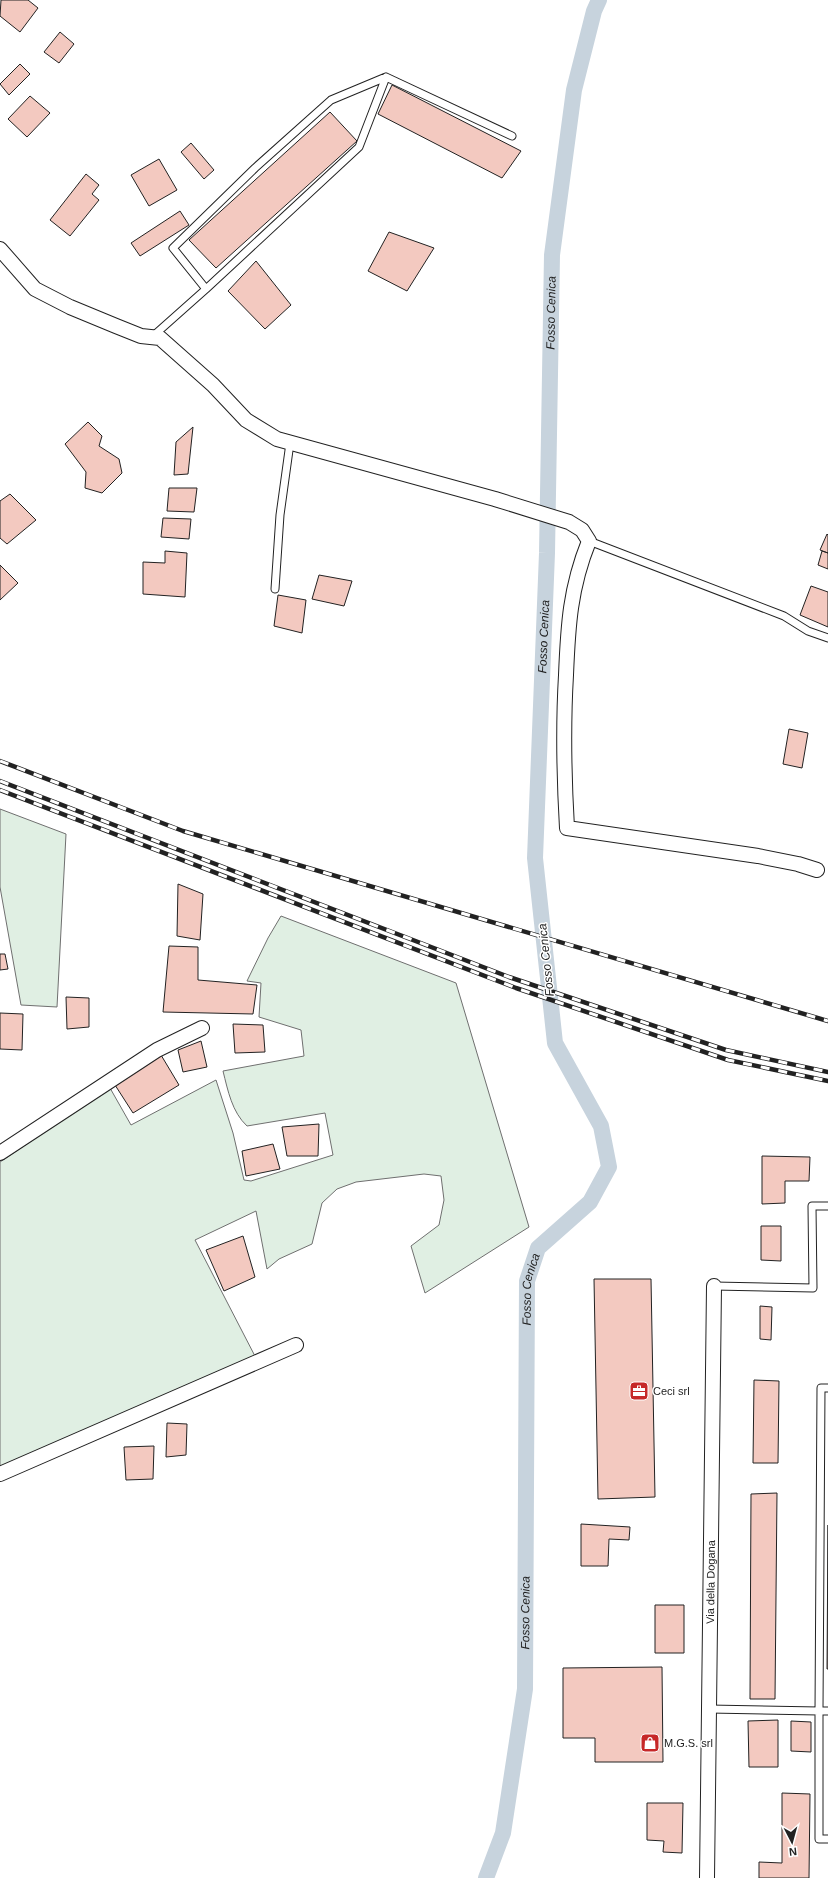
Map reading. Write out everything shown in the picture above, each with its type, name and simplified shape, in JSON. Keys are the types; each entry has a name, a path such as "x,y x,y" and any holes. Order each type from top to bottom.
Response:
{"street":[{"path":"0,249 35,289 70,307 141,336 160,338 207,380 246,420 277,439 518,506 569,522 582,530 589,541 577,572 568,629 564,716 567,828 758,856 798,864 817,870"},
{"path":"0,1153 157,1050 202,1028"},
{"name":"Via della Dogana","path":"707,1878 714,1286"},
{"path":"0,1474 296,1345"}],"lane":[{"path":"206,289 173,248 255,168 331,100 386,77 512,136"},
{"path":"152,337 359,147 386,77"},
{"path":"275,589 280,515 290,443"},
{"path":"589,541 784,616 808,631 828,638"},
{"path":"714,1286 813,1288 812,1206 828,1206"},
{"path":"828,1388 822,1388 819,1711 819,1839 828,1839"},
{"path":"709,1709 828,1711"}],"green space":[{"path":"0,809 66,834 57,1007 21,1005 0,887"},
{"path":"281,916 456,983 529,1227 425,1293 411,1246 439,1225 444,1200 441,1176 424,1174 356,1182 337,1189 322,1203 312,1244 279,1259 267,1269 256,1211 195,1240 257,1360 0,1469 0,1162 110,1088 131,1125 216,1080 233,1133 244,1180 251,1181 333,1155 325,1113 247,1126 234,1108 223,1071 304,1056 301,1030 259,1017 261,983 247,981 268,938"}],"building":[{"path":"1,0 28,0 38,8 20,32 0,16"},
{"path":"60,32 74,44 59,63 44,52"},
{"path":"20,64 30,74 9,95 0,84"},
{"path":"392,85 521,151 502,178 378,114"},
{"path":"30,96 50,113 27,137 8,119"},
{"path":"330,112 357,141 216,268 189,240"},
{"path":"191,143 214,170 204,179 181,152"},
{"path":"159,159 177,190 149,206 131,175"},
{"path":"86,174 99,185 92,194 99,200 70,236 50,220"},
{"path":"180,211 189,225 140,256 131,243"},
{"path":"389,232 434,248 407,291 368,271"},
{"path":"256,261 291,305 265,329 228,291"},
{"path":"88,422 102,436 99,446 119,459 122,473 102,493 85,488 86,472 65,444"},
{"path":"193,427 188,474 174,475 176,442"},
{"path":"169,488 197,488 194,512 167,511"},
{"path":"10,494 36,520 7,544 0,538 0,501"},
{"path":"163,518 191,519 189,539 161,537"},
{"path":"827,534 828,535 828,553 820,550"},
{"path":"165,551 187,553 185,597 143,594 143,562 165,563"},
{"path":"822,551 828,553 828,569 818,565"},
{"path":"0,565 18,583 0,600"},
{"path":"319,575 352,581 344,606 312,599"},
{"path":"811,586 828,592 828,627 800,615"},
{"path":"278,595 306,600 302,633 274,626"},
{"path":"789,729 808,733 802,768 783,764"},
{"path":"178,884 203,894 200,940 177,936"},
{"path":"169,946 198,947 198,980 257,985 253,1014 163,1012"},
{"path":"0,954 5,954 8,969 0,970"},
{"path":"66,997 89,998 89,1027 67,1029"},
{"path":"0,1013 23,1014 22,1050 0,1049"},
{"path":"233,1024 263,1025 265,1052 235,1053"},
{"path":"201,1041 207,1067 183,1072 178,1050"},
{"path":"161,1055 179,1085 133,1113 115,1085"},
{"path":"319,1124 318,1156 287,1156 282,1127"},
{"path":"273,1144 280,1169 246,1176 242,1151"},
{"path":"762,1156 810,1157 809,1181 785,1181 785,1203 762,1204"},
{"path":"761,1226 781,1226 781,1261 761,1260"},
{"path":"243,1236 255,1277 224,1291 206,1250"},
{"path":"594,1279 651,1279 655,1497 598,1499"},
{"path":"760,1306 772,1307 771,1340 760,1339"},
{"path":"754,1380 779,1381 778,1463 753,1463"},
{"path":"167,1423 187,1424 186,1455 166,1457"},
{"path":"154,1446 153,1479 126,1480 124,1447"},
{"path":"777,1493 775,1699 750,1699 751,1494"},
{"path":"581,1524 630,1527 629,1540 609,1539 608,1566 581,1566"},
{"path":"828,1525 828,1669 827,1669"},
{"path":"655,1605 684,1605 684,1653 655,1653"},
{"path":"662,1667 663,1762 595,1762 595,1738 563,1738 563,1668"},
{"path":"778,1720 778,1767 749,1767 748,1721"},
{"path":"791,1721 811,1722 811,1752 791,1751"},
{"path":"782,1793 810,1794 809,1878 759,1878 759,1862 782,1863"},
{"path":"647,1803 683,1803 682,1853 663,1852 664,1841 647,1840"}],"waterway":[{"name":"Fosso Cenica","path":"486,1878 503,1833 525,1689 527,1281 538,1248 590,1202 609,1167 601,1126 555,1043 535,858 547,553 552,255 574,90 594,11 599,0"}],"railway":[{"path":"0,761 183,831 828,1021"},
{"path":"0,781 509,977 726,1050 828,1072"},
{"path":"0,790 516,988 728,1060 828,1081"}],"place":[{"name":"Ceci srl","path":"639,1391"},
{"name":"M.G.S. srl","path":"650,1743"}]}
